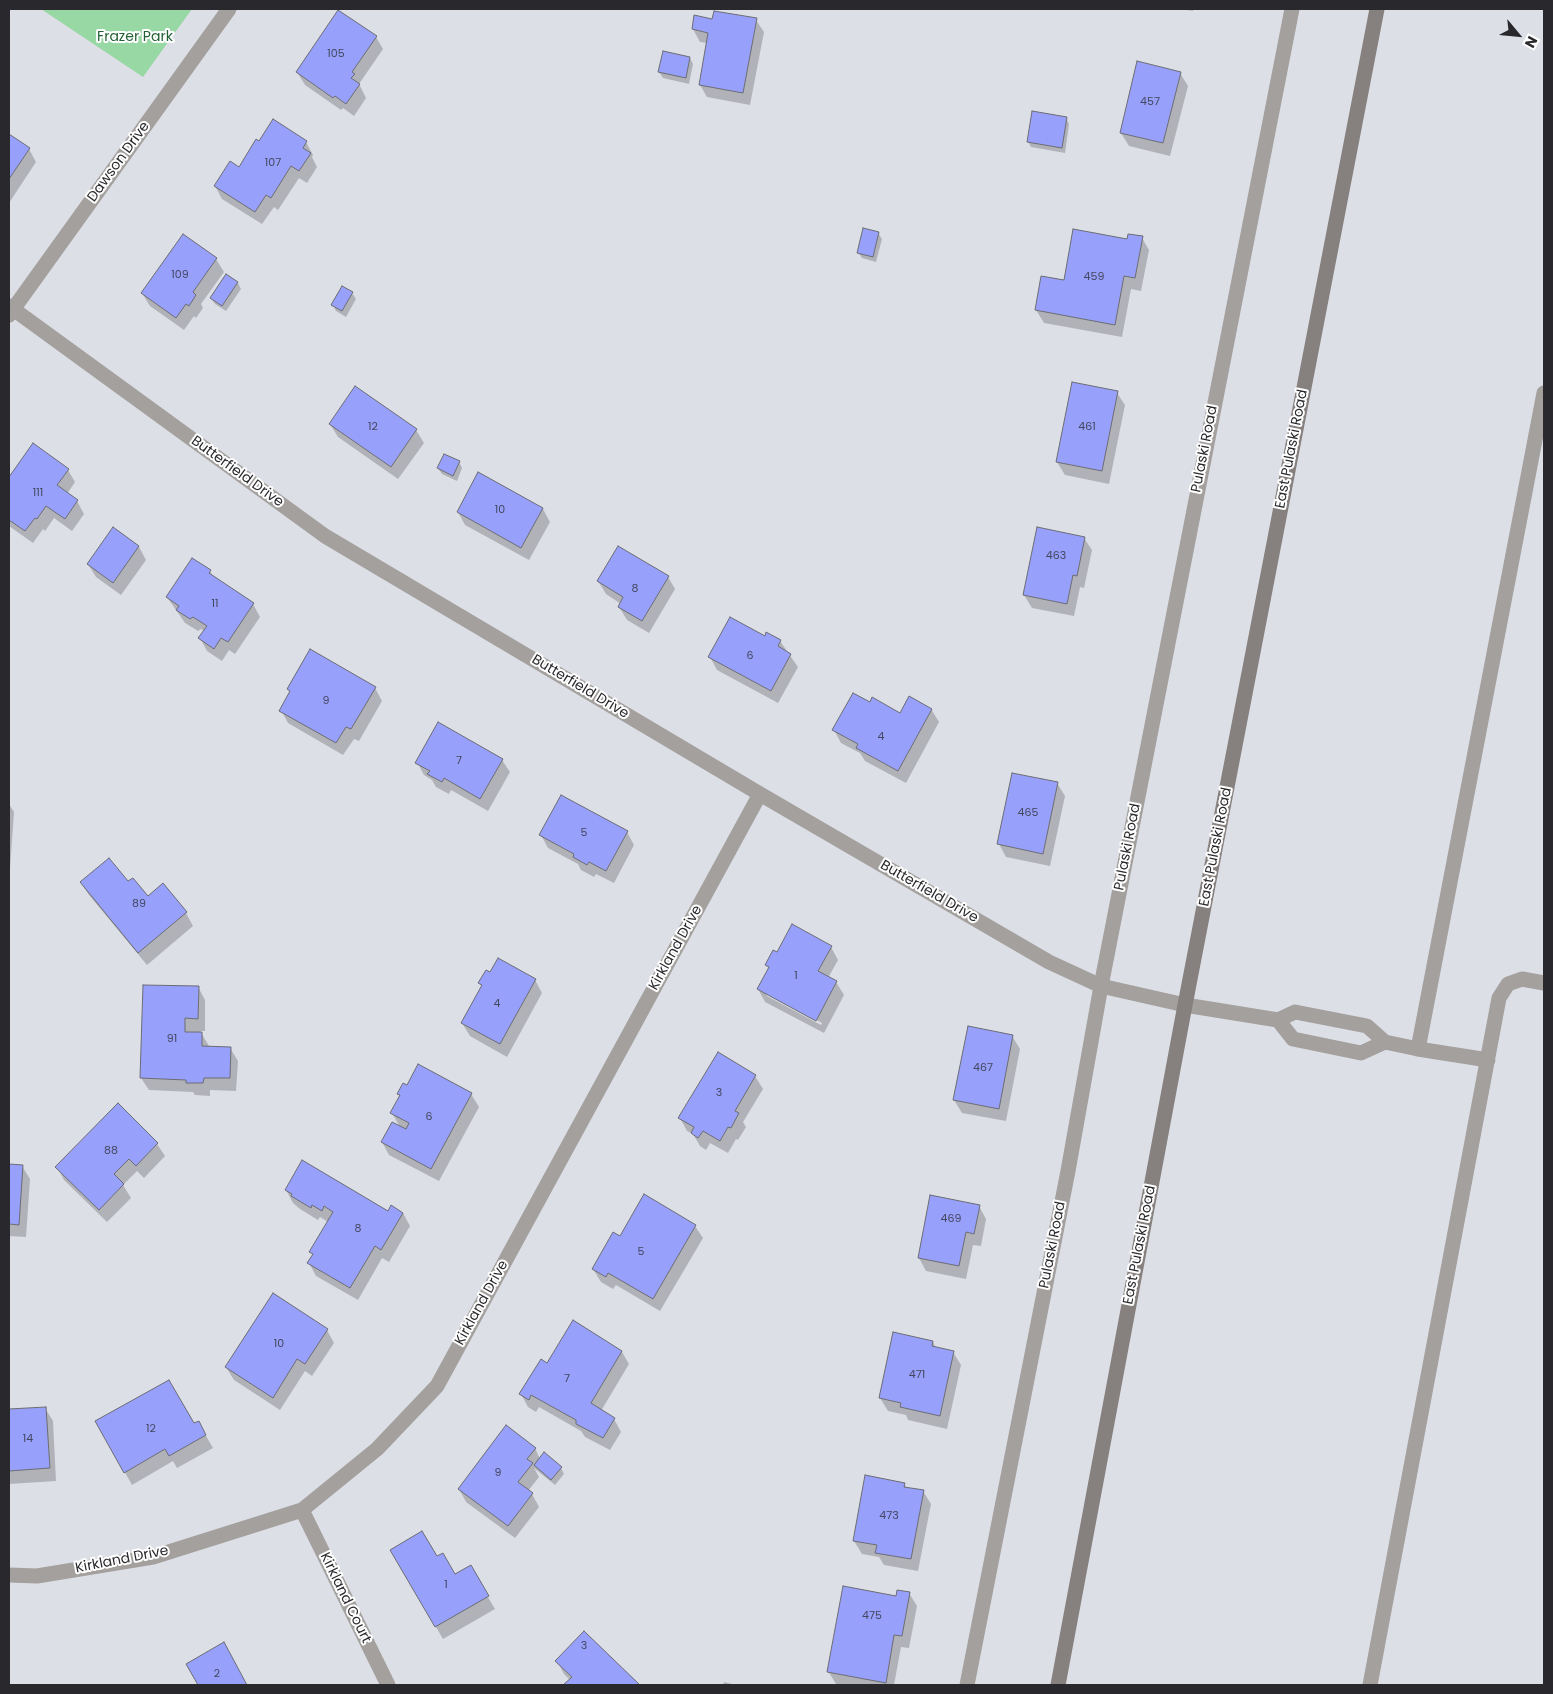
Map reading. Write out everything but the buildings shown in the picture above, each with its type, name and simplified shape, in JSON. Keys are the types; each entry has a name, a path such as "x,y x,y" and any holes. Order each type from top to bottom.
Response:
{"main road":[{"name":"East Pulaski Road","path":"1058,1685 1185,1005 1377,9"}],"street":[{"name":"Dawson Drive","path":"10,310 229,9"},
{"name":"Pulaski Road","path":"967,1685 1068,1171 1101,986 1292,9"},
{"name":"Butterfield Drive","path":"10,310 325,536 760,794 1049,962 1101,986 1185,1005 1278,1020"},
{"path":"1418,1049 1544,393"},
{"name":"Kirkland Drive","path":"9,1575 37,1576 152,1557 302,1510 377,1449 437,1386 760,794"},
{"path":"1370,1685 1499,998 1508,984 1522,979 1544,983"},
{"path":"1385,1042 1361,1053 1293,1038 1278,1020 1294,1012 1367,1026 1385,1042 1488,1060"},
{"name":"Kirkland Court","path":"302,1510 388,1685"}],"green space":[{"name":"Frazer Park","path":"41,9 192,9 143,77"}]}
